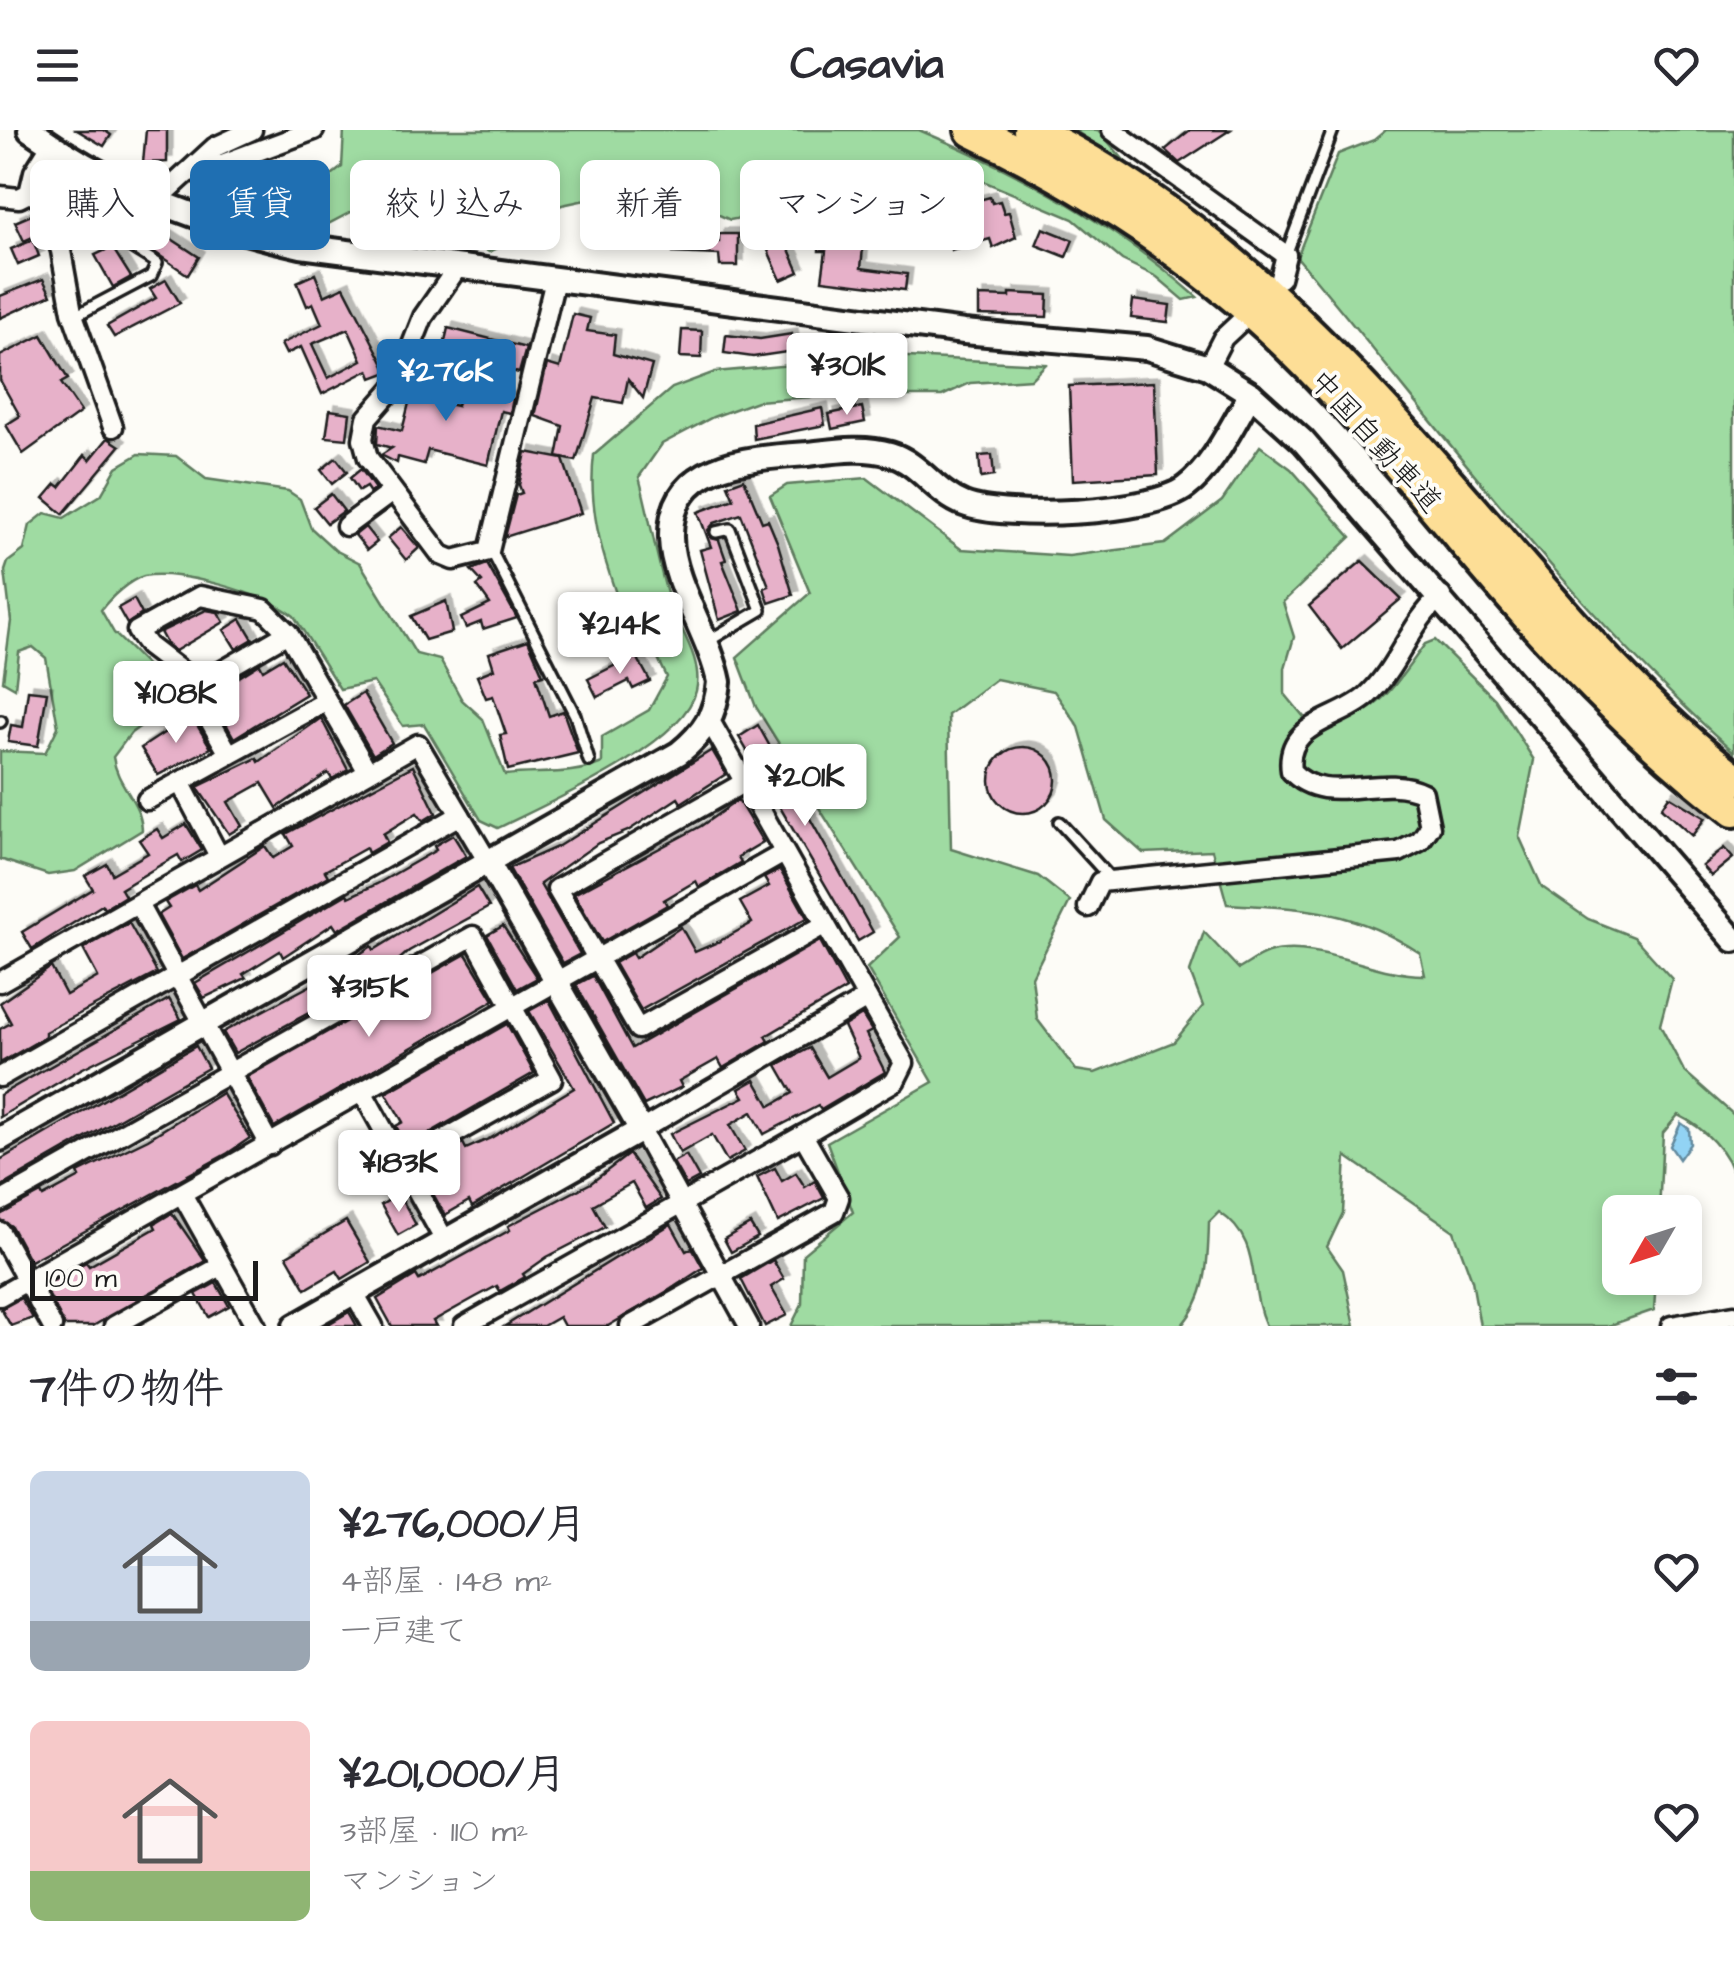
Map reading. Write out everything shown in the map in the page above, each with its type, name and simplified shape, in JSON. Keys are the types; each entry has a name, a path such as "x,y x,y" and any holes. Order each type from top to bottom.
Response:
{"highway":[{"name":"中国自動車道","path":"972,130 1102,199 1241,301 1362,422 1604,696 1643,736 1734,810"},
{"name":"中国自動車道","path":"1030,130 1113,176 1193,231 1318,339 1610,667 1734,779"}],"street":[{"path":"30,130 79,160"},
{"path":"170,189 215,147 252,130"},
{"path":"188,172 209,169 314,130"},
{"path":"1125,133 1286,255 1280,278"},
{"path":"42,160 51,145"},
{"path":"0,196 30,197"},
{"path":"170,206 288,243 964,332 1147,348 1208,367 1251,394 1303,441 1441,596 1734,940"},
{"path":"62,250 73,317 113,428"},
{"path":"458,268 422,317 396,385 367,418 363,439 368,458 392,492 441,555 453,560 490,548 555,280"},
{"path":"1208,367 1222,338 1239,323"},
{"path":"0,1139 680,753 710,721 719,682 671,540 676,510 684,493 712,468 739,459 876,451 910,462 945,495 978,509 1016,512 1145,504 1173,496 1191,484 1251,394"},
{"path":"346,526 392,492"},
{"path":"229,754 193,688 138,631 200,596 264,609 288,633 368,772"},
{"path":"1088,907 1100,882 1399,852 1420,841 1430,827 1423,793 1405,784 1318,790 1302,784 1291,771 1289,757 1295,740 1312,726 1364,699 1386,676 1428,608 1441,596"},
{"path":"193,688 288,633"},
{"path":"147,800 325,702"},
{"path":"464,1326 896,1081 904,1064 710,721"},
{"path":"0,982 418,744 557,982 749,1326"},
{"path":"180,782 219,856"},
{"path":"744,782 557,889 638,1029 824,924"},
{"path":"0,1077 460,815"},
{"path":"0,1296 784,853"},
{"path":"138,904 270,1145"},
{"path":"0,1202 473,936 552,1079 402,1163"},
{"path":"295,1326 867,998"},
{"path":"363,1092 445,1241"},
{"path":"630,1326 834,1212 838,1198 804,1135"},
{"path":"182,1194 256,1326"},
{"path":"0,1232 52,1326"},
{"path":"114,1326 221,1266"},
{"path":"354,1293 374,1326"},
{"path":"1671,1326 1734,1316"}],"lane":[{"path":"1286,255 1333,130"},
{"path":"73,317 152,276 157,263 136,250"},
{"path":"707,642 761,610 730,528 716,532"},
{"path":"490,548 562,688 589,761"},
{"path":"1059,822 1113,881"}],"green space":[{"path":"344,130 919,130 993,164 1065,202 1133,246 1197,297 1184,300 1157,277 1122,260 1073,219 984,181 984,160 740,160 740,218 730,220 720,215 720,160 580,160 580,201 560,206 560,160 350,160 350,213 330,223 330,176 342,167"},
{"path":"1074,130 1098,130 1129,166"},
{"path":"1386,130 1734,130 1734,752 1673,695 1559,575 1297,257 1338,154 1374,140"},
{"path":"888,356 1046,364 1031,379 970,383 942,396 825,396 757,401 713,417 662,444 639,477 668,597 696,667 696,691 686,711 666,732 610,771 498,828 481,820 424,724 403,726 373,682 340,689 294,616 264,599 222,585 178,576 144,576 120,590 101,610 114,633 180,698 131,733 113,757 119,777 138,810 142,830 75,871 48,875 0,859 0,751 45,753 58,727 46,658 33,647 19,652 15,688 3,681 11,621 5,571 8,562 24,550 30,525 45,513 64,518 101,495 117,467 139,454 176,456 206,479 288,491 300,499 311,528 335,550 360,563 416,654 440,660 462,700 483,719 505,775 567,771 602,763 602,737 649,710 667,677 654,650 631,636 615,592 593,502 594,455 672,388 715,372"},
{"path":"1260,446 1291,469 1351,537 1283,602 1294,637 1285,668 1285,694 1309,723 1330,723 1364,712 1390,690 1425,644 1435,640 1495,699 1534,760 1519,836 1542,887 1588,919 1634,937 1672,979 1660,1025 1684,1071 1734,1115 1734,1179 1727,1159 1714,1141 1678,1115 1663,1133 1660,1195 1602,1195 1602,1295 1655,1295 1654,1310 1608,1326 1480,1326 1472,1280 1454,1231 1346,1156 1343,1213 1327,1247 1343,1270 1355,1326 1266,1326 1243,1236 1219,1212 1209,1222 1207,1264 1197,1303 1181,1326 791,1326 802,1304 803,1254 853,1212 827,1142 933,1082 867,968 900,937 756,707 737,657 810,593 770,496 787,485 867,478 961,549 1069,556 1165,544 1222,501","holes":["996,679 1054,691 1079,727 1106,820 1143,853 1212,850 1227,904 1304,910 1350,919 1396,938 1420,953 1425,975 1386,970 1326,954 1287,950 1264,954 1239,969 1204,932 1190,972 1203,1006 1174,1042 1095,1073 1076,1070 1037,1019 1032,977 1070,901 1038,876 951,849 948,715"]}],"water":[{"path":"1681,1123 1689,1129 1690,1144 1679,1159 1670,1146"}],"building":[{"path":"77,130 104,130 111,135 104,146"},
{"path":"146,130 167,130 167,160 143,160"},
{"path":"1190,130 1230,130 1179,163 1165,150"},
{"path":"990,197 992,203 1000,201 1004,213 1009,212 1016,237 993,248 990,239 984,241 984,199"},
{"path":"30,216 30,238 24,241 15,222"},
{"path":"1043,228 1073,240 1066,257 1036,245"},
{"path":"720,234 738,234 738,266 720,266 719,255 673,253 720,250"},
{"path":"170,238 199,257 188,275 151,250 170,250"},
{"path":"30,241 30,250 37,250 39,256 18,265 11,249"},
{"path":"114,250 131,277 113,287 95,255"},
{"path":"768,250 789,250 799,272 781,280"},
{"path":"863,250 861,268 907,274 905,290 822,280 826,251 819,251"},
{"path":"315,274 324,296 344,287 388,372 372,378 369,370 322,394 301,347 286,354 281,344 322,324 313,303 307,306 297,282","holes":["348,329 362,360 328,378 312,344"]},
{"path":"43,279 51,295 0,318 0,296"},
{"path":"166,280 180,303 114,337 107,326 156,298 150,289"},
{"path":"1010,293 1048,295 1047,317 979,315 979,296 1010,297"},
{"path":"1133,300 1170,305 1168,322 1131,318"},
{"path":"573,314 590,318 587,331 615,335 613,354 652,365 643,398 628,379 623,403 595,398 576,461 557,457 563,426 535,416 547,364 560,368"},
{"path":"448,328 526,348 519,373 442,354"},
{"path":"682,330 702,331 701,358 680,357"},
{"path":"792,334 794,351 753,357 724,353 726,335 760,339"},
{"path":"42,335 68,379 61,383 81,412 23,454 6,425 20,416 0,380 0,356"},
{"path":"426,357 442,361 434,401 457,406 462,387 513,399 510,413 501,411 488,465 428,450 424,464 398,457 397,463 381,455 392,448 377,444 378,425 402,431 411,395 418,397"},
{"path":"1154,382 1158,475 1073,480 1069,386"},
{"path":"862,407 865,422 832,429 829,414"},
{"path":"822,408 825,425 754,439 753,424"},
{"path":"330,410 350,413 347,439 326,437"},
{"path":"108,438 120,446 63,514 44,498 56,484 60,487 85,455 90,460"},
{"path":"526,452 563,459 581,513 505,537 516,495 522,493 519,485"},
{"path":"992,455 994,476 981,478 979,456"},
{"path":"336,458 347,472 332,484 321,470"},
{"path":"361,469 375,489 370,493 366,487 359,491 350,478"},
{"path":"744,479 762,522 768,520 793,595 769,603 764,588 769,586 741,514 714,523 708,530 711,538 719,540 726,560 722,561 742,611 719,620 700,550 711,547 698,512 734,499 728,485"},
{"path":"331,494 344,511 327,523 314,507"},
{"path":"365,527 377,542 367,550 355,535"},
{"path":"401,527 419,548 406,560 388,538"},
{"path":"1362,561 1401,599 1342,649 1309,606"},
{"path":"487,564 517,618 483,629 481,622 466,628 461,618 490,604 477,586 482,582 471,570"},
{"path":"134,599 142,614 127,624 118,608"},
{"path":"446,601 452,632 425,640 411,616"},
{"path":"206,610 218,612 224,622 175,651 167,645 160,632"},
{"path":"241,619 253,639 236,649 224,630"},
{"path":"528,640 543,675 536,677 549,716 563,711 578,753 508,770 500,735 506,734 493,696 486,698 477,676 494,669 489,653"},
{"path":"636,655 650,681 633,689 629,681 597,697 588,679"},
{"path":"283,658 306,694 234,738 210,695 260,664 263,670"},
{"path":"28,690 47,692 38,746 8,742 11,725 23,727"},
{"path":"363,693 392,743 373,755 344,705"},
{"path":"191,715 211,748 158,775 141,748"},
{"path":"321,718 348,770 332,779 328,773 277,808 262,783 228,802 242,826 229,834 197,787 257,758 259,762"},
{"path":"758,725 873,932 858,941 739,737"},
{"path":"1023,747 1036,749 1046,757 1054,767 1054,793 1046,803 1036,811 1023,813 1010,811 1000,803 992,793 990,780 992,767 1000,757 1010,749"},
{"path":"712,750 726,774 681,803 678,798 628,831 598,843 540,884 580,954 563,963 509,868 557,847"},
{"path":"413,766 436,813 423,821 417,813 383,834 387,842 368,853 366,848 325,871 328,876 182,959 158,915 169,908 165,902 195,885 198,890 265,846 273,858 293,846 286,834"},
{"path":"1669,796 1705,818 1692,836 1661,808"},
{"path":"738,800 763,842 738,857 741,862 699,887 696,881 664,900 667,905 602,942 574,894 701,826"},
{"path":"186,824 202,850 182,862 178,855 157,867 121,889 125,896 104,909 102,905 32,949 22,932 93,889 85,876 107,864 112,874 148,853 139,840 157,829 163,838"},
{"path":"453,835 466,856 337,930 333,924 283,957 280,951 243,974 246,978 204,998 195,983 347,894 349,897 377,884 436,850 434,846"},
{"path":"1724,848 1733,858 1711,876 1702,866"},
{"path":"780,870 807,918 641,1010 614,963 632,953 635,958 681,927 695,952 752,923 740,902 769,886 764,878"},
{"path":"477,887 489,907 409,951 386,971 235,1053 223,1032 317,982 372,946 374,950"},
{"path":"129,923 157,973 45,1032 45,1037 0,1063 0,1029 11,1023 0,1003 51,967 66,995 98,977 83,949"},
{"path":"503,926 537,978 517,989 487,935"},
{"path":"820,941 846,989 766,1036 769,1041 723,1068 718,1059 679,1081 682,1087 644,1105 576,985 593,976 632,1048"},
{"path":"466,954 494,1000 274,1127 247,1077"},
{"path":"169,999 181,1019 81,1069 0,1117 0,1095"},
{"path":"549,1000 614,1123 472,1207 469,1201 445,1215 432,1192 456,1179 442,1155 463,1143 466,1149 491,1138 574,1088 529,1011"},
{"path":"862,1015 872,1031 866,1034 885,1072 821,1110 818,1106 764,1134 752,1112 730,1125 745,1151 727,1161 712,1135 680,1153 670,1134 744,1097 739,1089 755,1080 770,1106 793,1093 777,1065 810,1048 827,1077 859,1058 844,1026"},
{"path":"507,1024 534,1073 407,1146 396,1126 403,1122 386,1093"},
{"path":"196,1046 208,1068 0,1187 0,1160"},
{"path":"222,1093 250,1138 228,1153 30,1261 11,1226 0,1220 0,1215 80,1177 78,1173 148,1139"},
{"path":"629,1154 661,1199 646,1208 632,1183 593,1205 605,1227 547,1257 523,1274 525,1277 500,1291 497,1286 476,1297 433,1321 436,1326 392,1326 377,1299 416,1275 419,1280 510,1230 508,1226 591,1183"},
{"path":"686,1155 699,1178 686,1185 673,1162"},
{"path":"775,1168 782,1181 796,1173 805,1187 815,1181 824,1198 778,1222 757,1177"},
{"path":"399,1194 416,1225 398,1235 381,1205"},
{"path":"172,1213 205,1261 93,1326 65,1326 44,1286 156,1228 154,1224"},
{"path":"346,1221 370,1262 342,1279 337,1271 306,1289 287,1256"},
{"path":"671,1224 686,1251 692,1248 703,1268 671,1289 608,1326 564,1326 559,1317 543,1326 505,1326"},
{"path":"750,1224 758,1237 731,1252 724,1239"},
{"path":"773,1260 784,1279 771,1287 787,1315 765,1326 741,1279"},
{"path":"216,1283 229,1306 209,1317 196,1294"},
{"path":"21,1298 33,1318 11,1326 1,1309"},
{"path":"349,1312 357,1326 325,1326"}]}
